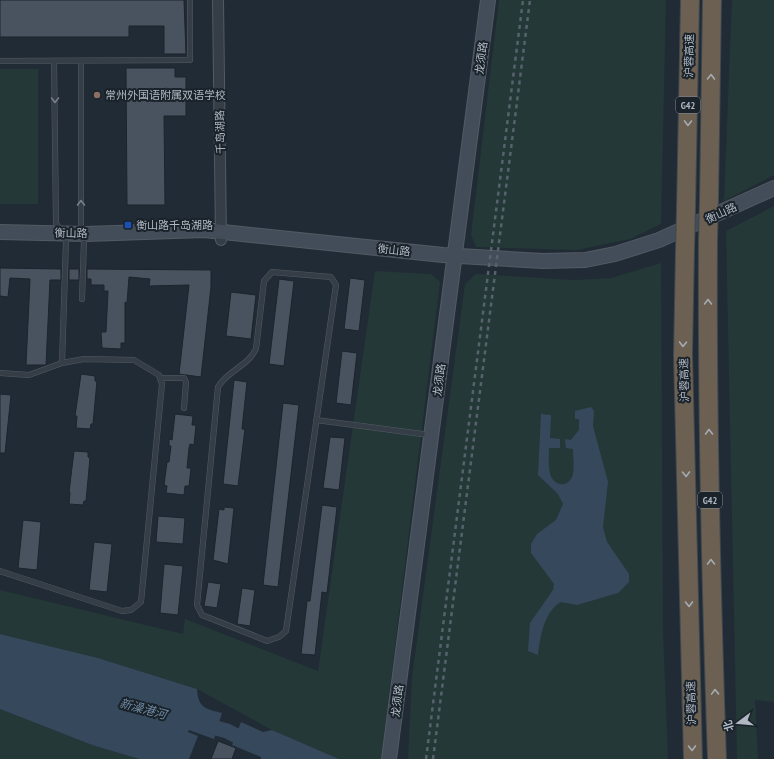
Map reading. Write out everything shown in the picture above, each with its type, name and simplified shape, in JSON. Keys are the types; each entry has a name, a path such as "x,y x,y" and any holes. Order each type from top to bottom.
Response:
{"highway":[{"name":"沪蓉高速","path":"690,0 683,355 693,759"},
{"name":"沪蓉高速","path":"712,0 708,200 708,361 717,759"}],"street":[{"name":"千岛湖路","path":"218,0 221,236"},
{"name":"龙须路","path":"389,759 488,0"},
{"name":"衡山路","path":"454,259 550,261 585,260 615,254 659,240 774,188"},
{"name":"衡山路","path":"0,239 83,237 204,230 221,236 454,259 536,269 598,265 638,256 664,247 774,197"},
{"name":"衡山路","path":"0,232 64,237"}],"lane":[{"path":"0,61 190,60 190,0"},
{"path":"54,61 56,223 64,237 62,363"},
{"path":"81,61 83,237 82,299"},
{"path":"272,272 330,277 336,285 316,420 286,631 279,637 267,641 202,615 197,606 218,387 223,379 251,359 256,349 264,281 272,272"},
{"path":"0,373 29,375 62,363 84,359 134,360 159,375 162,384 141,602 131,610 122,611 0,571"},
{"path":"160,378 184,378 186,382 184,408"},
{"path":"316,420 431,435"}],"green space":[{"path":"499,0 666,0 661,224 630,239 577,250 476,247 471,235"},
{"path":"732,0 774,0 774,175 724,201"},
{"path":"0,69 38,69 38,204 0,204"},
{"path":"774,206 774,702 755,700 758,759 737,759 726,231"},
{"path":"661,263 663,632 668,759 408,759 412,677 465,284 476,274 574,280 611,278"},
{"path":"375,271 431,274 440,282 381,759 339,759 272,730 197,689 98,658 0,634 0,590 183,634 185,619 318,671"},
{"path":"0,709 92,745 139,759 0,759"}],"water":[{"path":"591,407 594,411 593,426 608,482 603,527 607,542 629,574 629,582 618,593 577,605 561,602 555,606 547,618 544,626 538,655 528,651 530,623 553,590 554,584 531,553 531,544 537,534 556,520 563,504 558,494 538,475 541,414 551,415 550,438 560,439 560,448 549,448 549,467 551,477 557,483 563,484 570,481 573,474 573,449 566,448 565,439 571,440 579,430 579,419 575,419 575,411"},
{"path":"0,634 98,658 197,689 199,700 204,707 222,713 214,739 189,730 188,732 198,736 189,759 139,759 92,745 0,709"},
{"path":"241,722 263,732 272,730 339,759 261,759 261,757 232,745"}],"building":[{"path":"0,0 184,0 186,54 164,54 164,26 129,26 129,37 0,37"},
{"path":"126,68 175,68 175,77 186,77 186,116 164,116 165,205 127,205"},
{"path":"0,268 61,269 61,280 50,280 46,365 26,365 30,279 10,278 8,297 0,296"},
{"path":"69,269 79,269 79,280 69,280"},
{"path":"87,269 211,270 211,287 201,377 179,374 189,285 149,286 150,279 129,277 127,303 125,302 125,343 121,343 121,349 102,348 101,332 106,332 108,291 104,291 104,285 91,285 91,279 87,279"},
{"path":"350,278 365,280 359,331 344,329"},
{"path":"279,279 294,281 284,366 269,364"},
{"path":"231,292 256,295 251,339 226,336"},
{"path":"342,351 357,353 351,405 336,403"},
{"path":"81,374 95,376 95,381 97,381 93,424 91,424 90,429 76,428 77,416 75,416"},
{"path":"234,380 247,382 242,429 245,429 238,486 223,484"},
{"path":"0,394 11,395 5,453 0,453"},
{"path":"283,403 299,405 278,587 263,585"},
{"path":"175,414 193,416 192,425 196,425 194,445 190,444 189,448 187,468 191,468 189,486 185,486 184,495 166,493 167,486 164,485 171,446 169,446 169,439 172,440"},
{"path":"330,437 345,438 339,490 323,488"},
{"path":"74,451 88,452 88,457 90,458 86,501 84,501 83,505 69,504"},
{"path":"322,505 337,507 327,593 322,592 315,655 301,654 307,601 310,601"},
{"path":"224,507 234,508 228,564 213,560 219,509 224,510"},
{"path":"158,516 185,518 183,544 156,542"},
{"path":"23,520 41,522 37,570 18,568"},
{"path":"94,542 112,544 107,592 89,590"},
{"path":"164,564 183,566 178,615 160,613"},
{"path":"208,582 221,584 217,608 204,606"},
{"path":"242,588 255,590 250,626 237,624"},
{"path":"218,741 236,748 232,759 211,759"}],"waterway":[{"name":"新澡港河","path":"198,723 227,731 282,759"}],"railway":[{"path":"426,759 523,0"},
{"path":"433,759 530,0"}],"place":[{"name":"常州外国语附属双语学校","path":"97,95"},
{"name":"衡山路千岛湖路","path":"128,225"}]}
